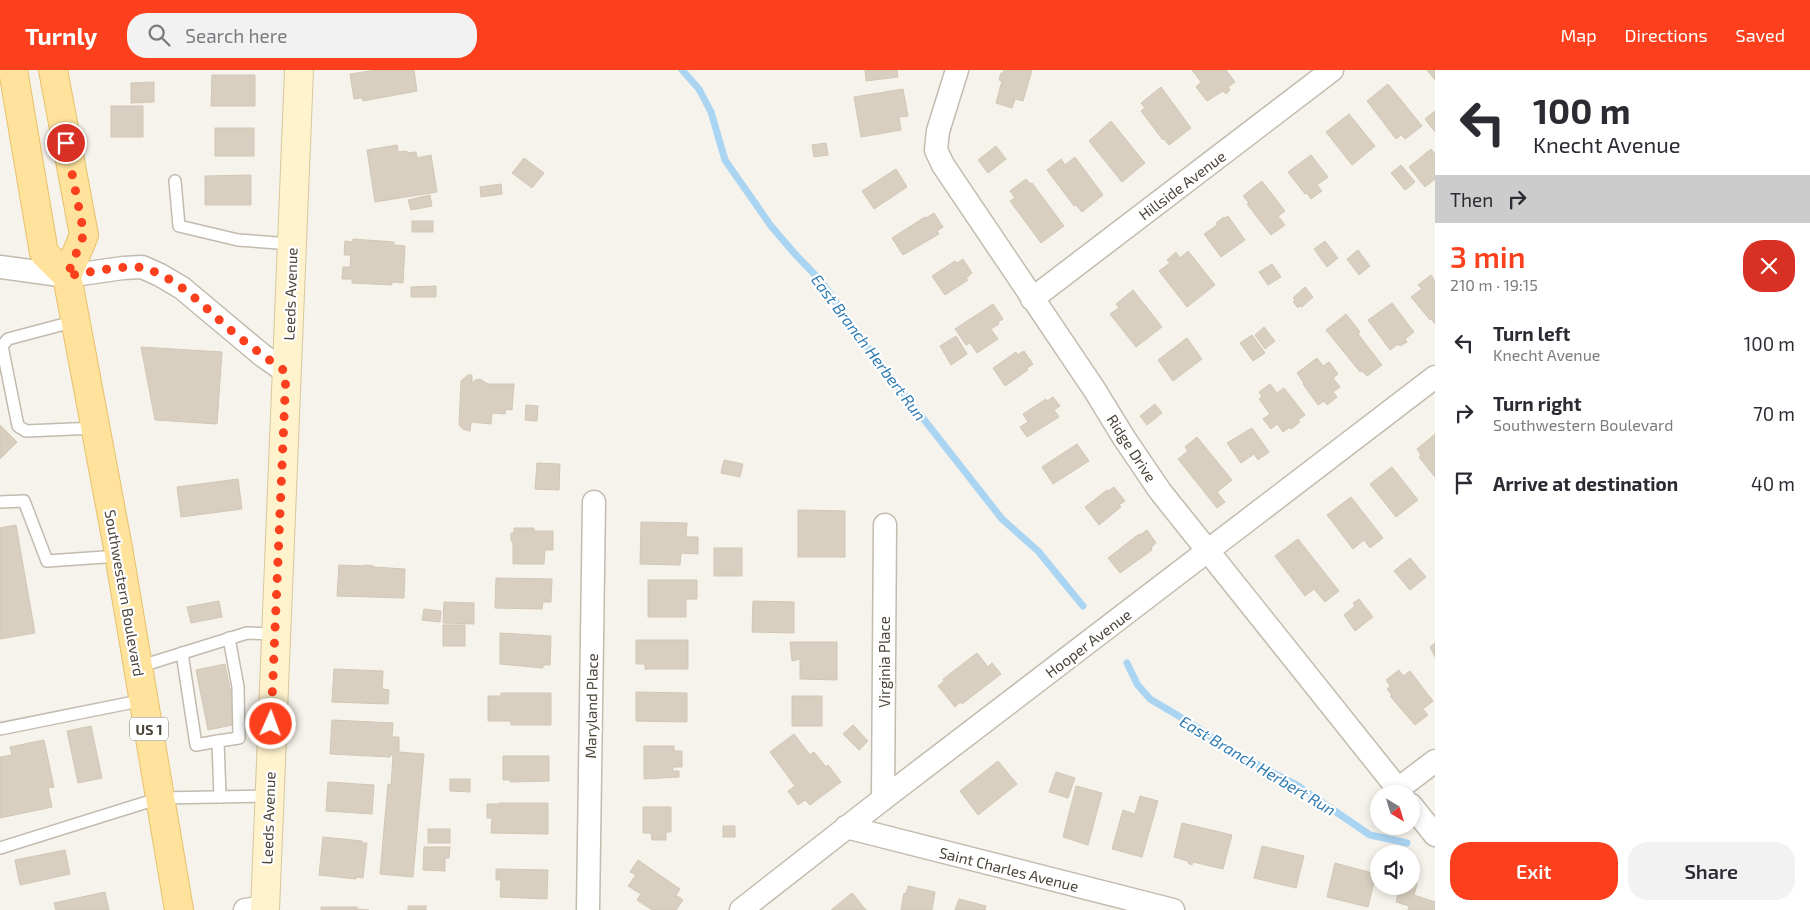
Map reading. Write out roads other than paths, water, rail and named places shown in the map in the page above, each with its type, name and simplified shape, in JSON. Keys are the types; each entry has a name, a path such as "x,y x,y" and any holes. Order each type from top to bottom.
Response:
{"main road":[{"path":"13,70 44,253 67,276 84,234 53,70"},
{"name":"Southwestern Boulevard","path":"67,276 119,556 179,910"}],"street":[{"name":"Leeds Avenue","path":"258,909 268,796 299,70"},
{"name":"Ridge Drive","path":"957,70 938,131 936,150 943,165 1094,389 1160,491 1395,785"},
{"name":"Hillside Avenue","path":"1032,299 1332,70"},
{"path":"0,267 67,276 123,268 142,268 160,275 182,288 262,355 286,372"},
{"name":"Hooper Avenue","path":"741,910 846,827 1435,377"},
{"name":"Maryland Place","path":"588,910 594,502"},
{"name":"Virginia Place","path":"883,799 885,525"},
{"path":"1414,785 1435,761"},
{"name":"Ridge Drive","path":"1420,816 1435,835"},
{"name":"Saint Charles Avenue","path":"846,827 1173,910"}],"lane":[{"path":"175,181 179,226 238,240 292,244"},
{"path":"76,321 8,338 2,346 18,426 26,431 96,428"},
{"path":"0,502 24,501 47,561 119,556"},
{"path":"138,667 248,633 275,634"},
{"path":"182,653 196,745 239,738 238,687 229,638"},
{"path":"0,729 144,700"},
{"path":"218,741 220,797"},
{"path":"0,848 160,798 268,796"}],"waterway":[{"name":"East Branch Herbert Run","path":"682,70 699,89 711,112 725,160 771,226 821,281 871,352 1002,519 1038,551 1083,606"},
{"name":"East Branch Herbert Run","path":"1127,663 1137,684 1150,699 1237,754 1295,784 1370,835 1407,843"}]}
